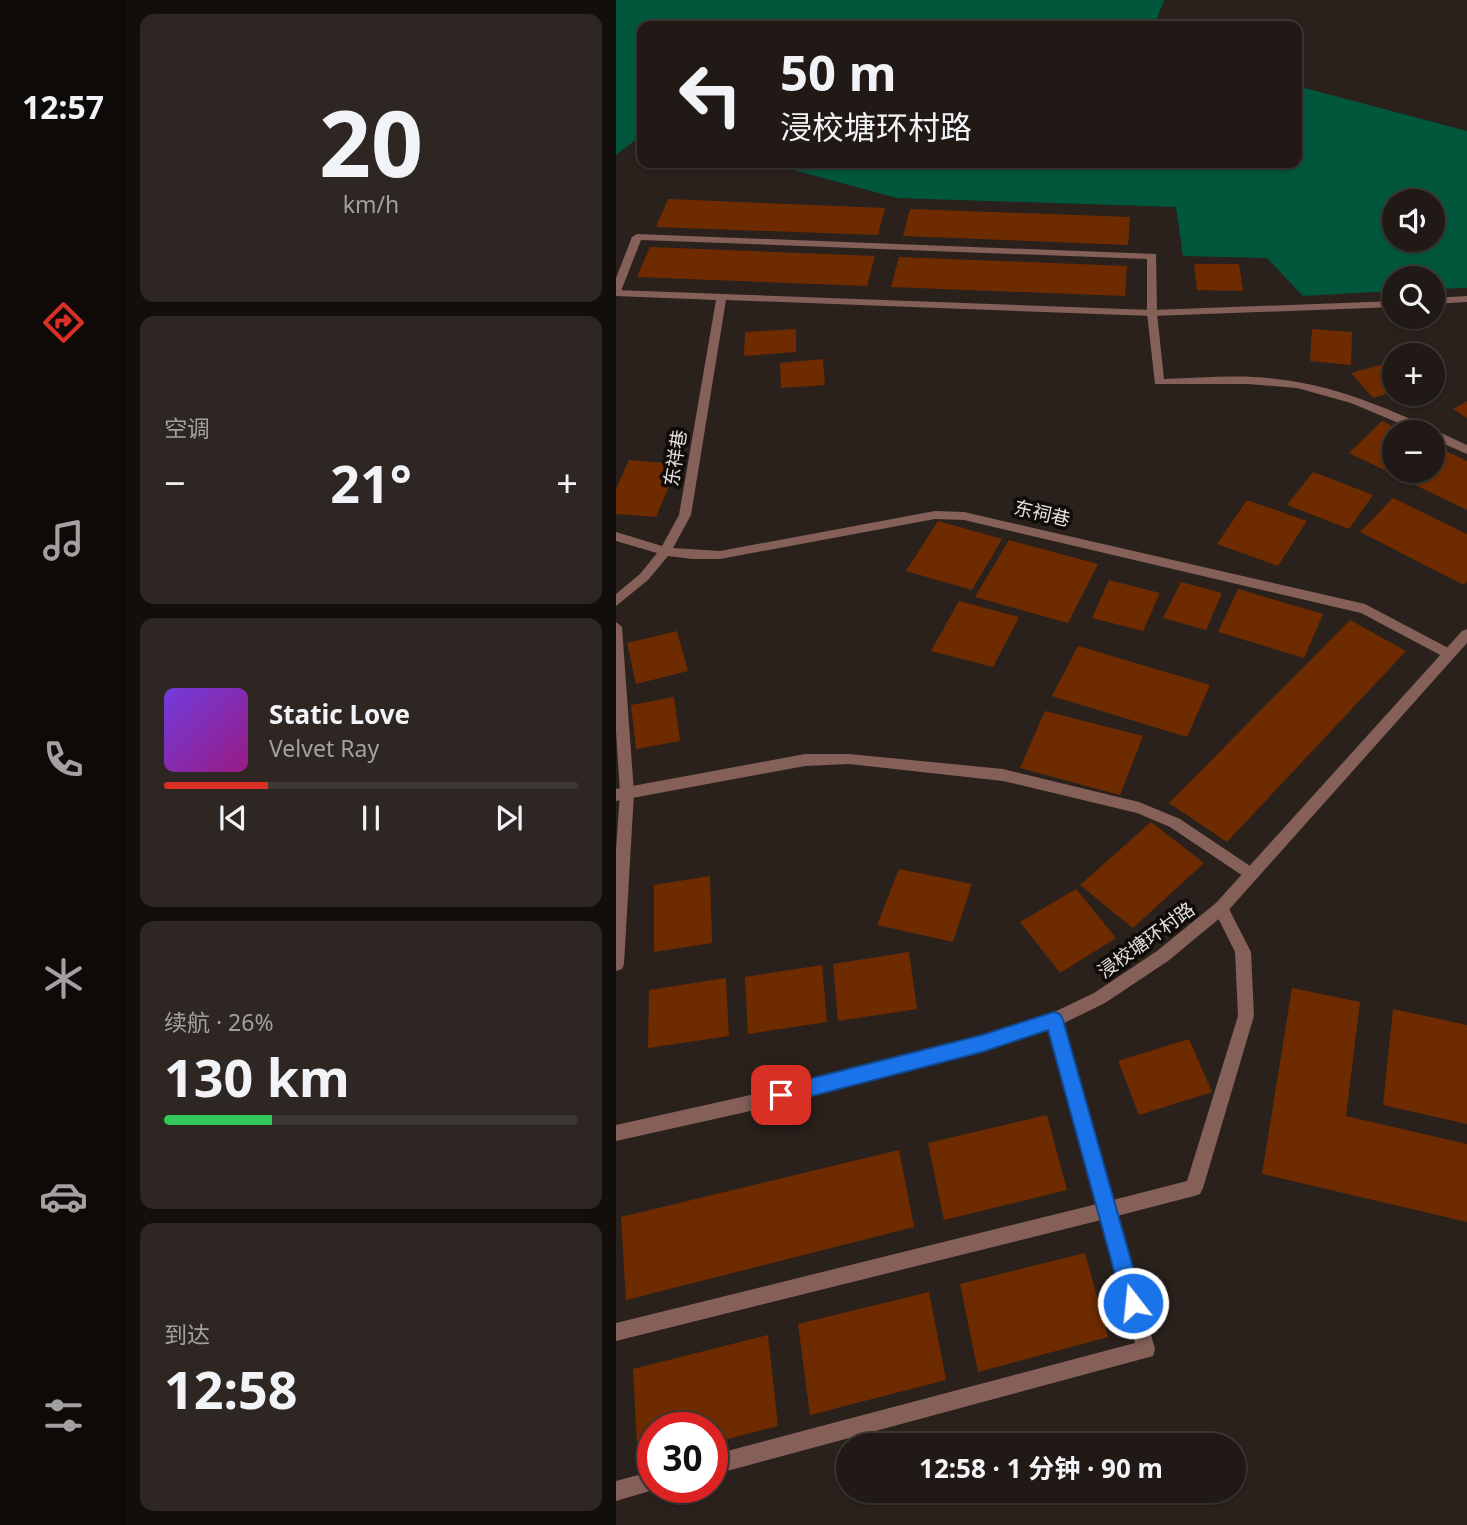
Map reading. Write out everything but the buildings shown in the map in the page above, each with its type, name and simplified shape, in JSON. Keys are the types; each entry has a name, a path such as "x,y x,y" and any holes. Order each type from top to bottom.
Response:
{"street":[{"path":"1382,304 1152,313 616,292 637,237 1152,256 1152,313 1159,382 1274,382 1304,386 1402,420"},
{"name":"东祥巷","path":"616,601 644,578 664,553 685,515 721,298"},
{"path":"1445,300 1467,299"},
{"path":"1445,440 1467,450"},
{"name":"东祠巷","path":"616,536 664,553 691,557 720,555 935,515 964,516 1365,608 1449,654"},
{"path":"616,627 621,794 616,964"},
{"name":"浸校塘环村路","path":"616,1133 681,1121 969,1047 1054,1020 1119,987 1175,948 1221,908 1467,634"},
{"path":"621,794 804,760 849,759 1003,775 1139,808 1175,822 1251,874"},
{"path":"616,1332 1194,1188 1246,1016 1243,952 1221,908"},
{"path":"728,1461 1146,1349 1054,1020"},
{"path":"616,1491 637,1485"}],"green space":[{"path":"616,0 1164,0 1156,21 637,21 637,139 616,155"},
{"path":"1302,87 1467,131 1467,288 1445,289 1445,266 1382,266 1382,292 1303,296 1267,258 1183,256 1176,207 897,198 786,168 1302,168"}],"route":[{"path":"781,1095 982,1044 1054,1020 1133,1303"}]}
